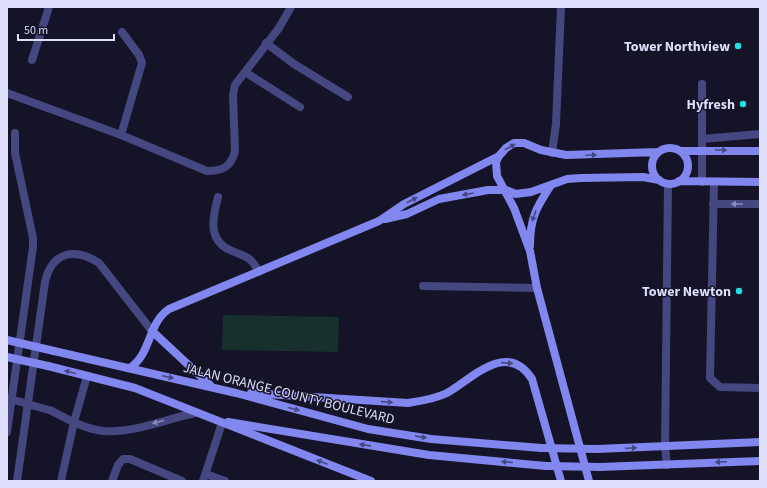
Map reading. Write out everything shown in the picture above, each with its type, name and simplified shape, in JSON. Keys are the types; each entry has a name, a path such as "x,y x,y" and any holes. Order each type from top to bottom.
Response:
{"main road":[{"path":"379,221 404,204 499,156 506,148 514,143 524,143 552,153 580,155 658,152 670,148 682,151 760,151"},
{"path":"679,181 686,176 689,167 687,158 682,151"},
{"path":"658,152 652,166 654,174 659,180"},
{"path":"499,156 496,169 500,182 506,190 530,251"},
{"path":"130,368 144,354 157,319 168,309 379,221 407,214 439,199 488,190 506,190 516,194 531,192 555,184 581,178 643,177 659,180 668,184 679,181 760,182"},
{"path":"555,184 537,207 530,226 530,251 537,288 589,481"},
{"path":"152,331 213,387"},
{"name":"JALAN ORANGE COUNTY BOULEVARD","path":"7,340 213,387 368,429 431,439 542,448 597,449 760,442"},
{"path":"7,357 135,388 371,481"},
{"path":"236,393 408,404 446,394 489,366 504,362 511,363 527,371 532,379 561,481"},
{"path":"213,419 429,455 546,466 599,467 760,461"}],"street":[{"path":"32,60 49,7"},
{"path":"7,93 121,136 207,171 222,170 233,160 233,95 235,85 279,28 291,7"},
{"path":"552,153 556,124 560,7"},
{"path":"121,136 142,63 139,55 122,32"},
{"path":"266,43 294,64 348,97"},
{"path":"245,72 300,107"},
{"path":"702,84 702,182"},
{"path":"7,432 33,247 33,238 15,153 15,133"},
{"path":"702,139 760,134"},
{"path":"714,182 710,378 720,387 760,388"},
{"path":"667,465 665,447 668,184"},
{"path":"218,197 212,221 214,232 218,241 230,250 252,260 259,272"},
{"path":"713,204 760,204"},
{"path":"17,481 45,282 48,271 53,263 62,257 72,255 89,258 100,263 152,331"},
{"path":"424,286 537,288"},
{"path":"61,481 74,422 87,376"},
{"path":"7,398 52,411 74,422 103,432 120,431 195,412"},
{"path":"222,423 204,478 225,481"},
{"path":"112,481 118,465 123,459 130,459 182,481"},
{"path":"158,481 162,472"}],"green space":[{"path":"223,315 339,317 338,352 222,350"}],"place":[{"name":"Tower Northview","path":"738,46"},
{"name":"Hyfresh","path":"743,104"},
{"name":"Tower Newton","path":"739,291"}]}
